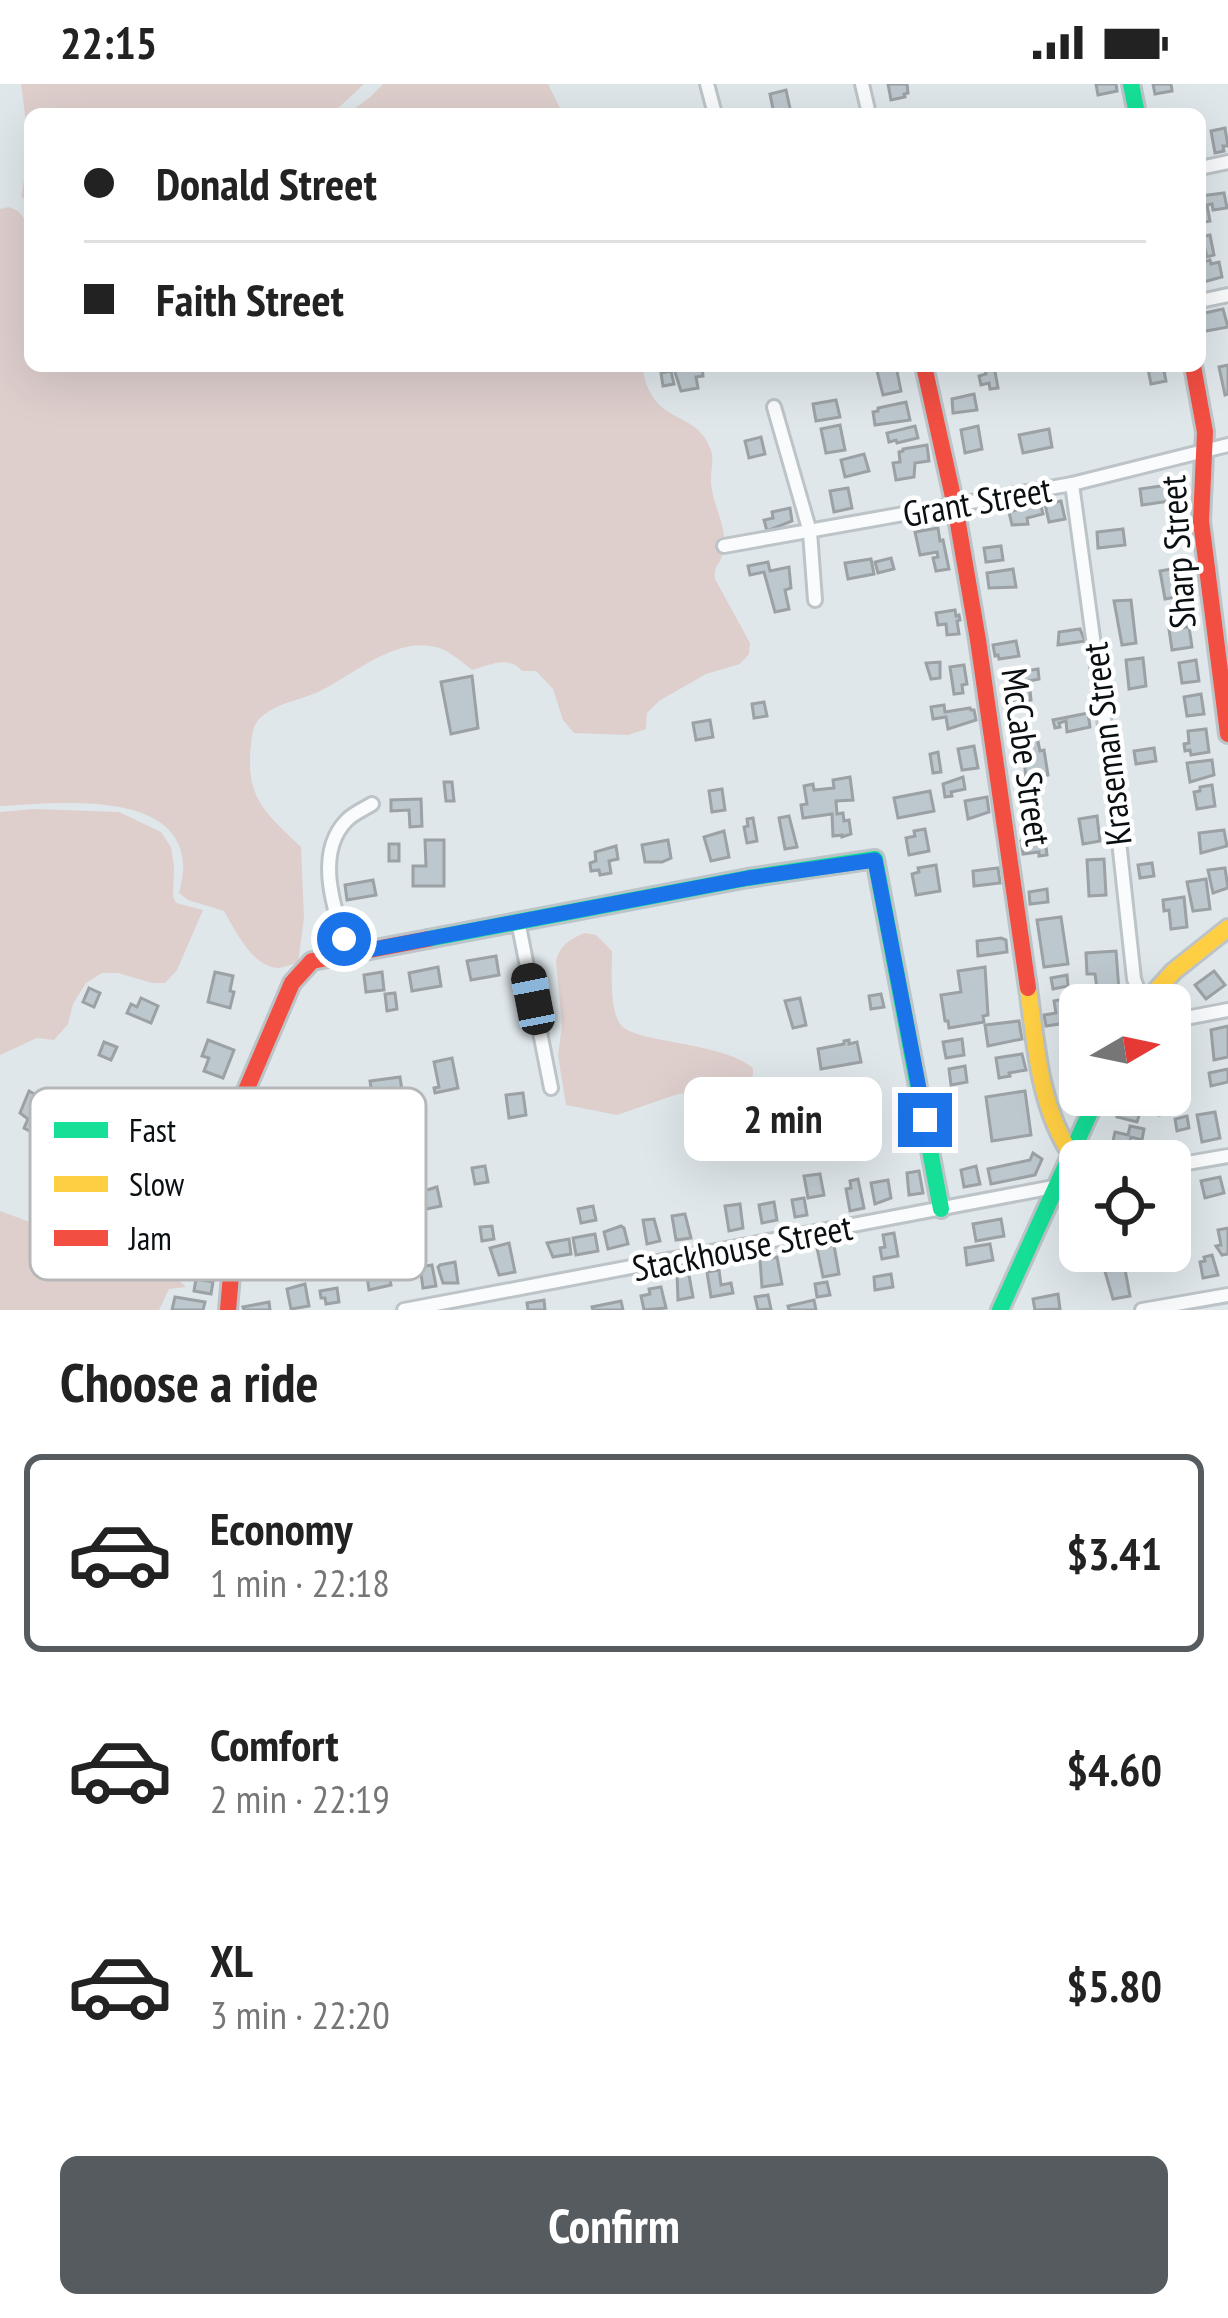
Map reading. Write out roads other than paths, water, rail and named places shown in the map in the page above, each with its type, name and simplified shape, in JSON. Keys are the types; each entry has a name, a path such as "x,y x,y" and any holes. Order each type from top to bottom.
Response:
{"street":[{"name":"McCabe Street","path":"925,372 978,640 1039,1065 1061,1140"},
{"name":"Sharp Street","path":"1193,372 1204,419 1201,520 1228,734"},
{"path":"774,407 810,532 815,600"},
{"name":"Grant Street","path":"724,546 1072,484 1228,445"},
{"name":"Kraseman Street","path":"1072,484 1136,984"},
{"path":"348,954 330,885 330,856 346,821 373,805"},
{"path":"247,1088 292,982 312,962 748,878 875,860 941,1209"},
{"path":"518,921 550,1088"},
{"path":"1162,984 1228,928"},
{"path":"1191,1017 1228,1010"},
{"path":"1191,1162 1228,1156"},
{"path":"1000,1310 1059,1181"},
{"name":"Stackhouse Street","path":"404,1310 1059,1187"},
{"path":"228,1310 231,1280"},
{"path":"1142,1310 1228,1295"}]}
